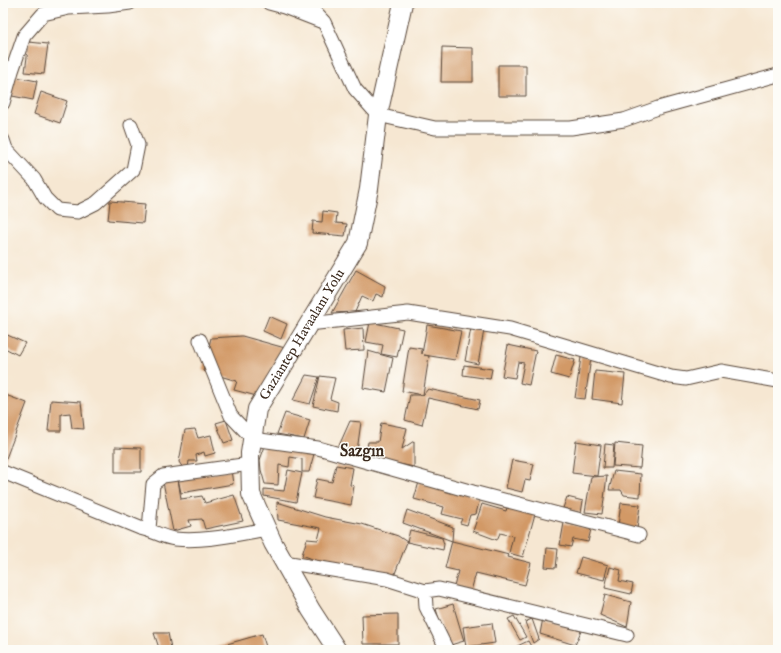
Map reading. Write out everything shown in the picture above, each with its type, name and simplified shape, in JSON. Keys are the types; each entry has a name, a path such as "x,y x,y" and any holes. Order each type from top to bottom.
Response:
{"main road":[{"name":"Gaziantep Havaalanı Yolu","path":"337,650 311,610 284,562 251,494 250,453 257,409 358,243 369,190 378,115 403,3"}],"street":[{"path":"3,102 24,36 43,14 69,8 130,3"},
{"path":"270,3 324,22"},
{"path":"306,3 324,22 355,89 378,115 435,128 571,128 624,120 658,108 778,75"},
{"path":"3,140 6,149 34,179 45,198 57,210 78,212 96,203 133,170 138,145 131,125"},
{"path":"308,324 408,313 510,329 672,377 686,379 721,371 778,381"},
{"path":"200,340 231,416 253,439 318,448 473,492 639,535"},
{"path":"149,529 153,484 163,476 250,464"},
{"path":"3,472 140,528 149,529 173,539 198,541 267,529"},
{"path":"284,562 387,579 425,591 439,589 626,635"},
{"path":"425,591 426,607 446,650"}],"building":[{"path":"29,42 48,44 44,74 25,72"},
{"path":"442,47 473,48 473,82 441,82"},
{"path":"498,65 526,65 526,96 498,96"},
{"path":"11,76 37,81 33,100 7,95"},
{"path":"41,92 67,101 60,123 34,114"},
{"path":"110,201 145,204 143,223 108,220"},
{"path":"323,211 337,213 336,223 347,224 345,236 312,233 313,221 322,222"},
{"path":"356,270 385,286 383,297 376,294 373,301 362,296 355,312 332,313"},
{"path":"269,316 287,324 281,339 263,331"},
{"path":"370,322 403,329 397,357 381,354 383,345 366,342"},
{"path":"427,325 461,331 455,360 424,355 429,356 423,395 402,391 409,347 422,349 422,354"},
{"path":"363,328 364,350 345,351 343,330"},
{"path":"471,328 484,330 478,364 465,361"},
{"path":"3,333 25,343 18,355 3,347"},
{"path":"242,336 285,348 264,398 234,390 237,381 203,371 211,338"},
{"path":"508,345 536,351 529,385 520,383 524,363 518,362 515,378 502,376"},
{"path":"368,351 393,358 386,392 363,388"},
{"path":"556,355 575,360 569,379 551,374"},
{"path":"581,357 591,358 585,399 575,398"},
{"path":"464,365 492,369 490,379 463,375"},
{"path":"595,371 625,374 622,403 592,399"},
{"path":"306,375 319,377 310,404 293,400"},
{"path":"320,376 335,378 330,399 338,402 337,411 313,406"},
{"path":"428,389 480,400 478,409 428,398 422,425 405,420 410,395 423,395"},
{"path":"3,394 27,403 5,461 3,460"},
{"path":"51,400 81,402 84,429 72,428 70,413 61,414 61,431 48,431"},
{"path":"285,413 310,420 304,439 277,434"},
{"path":"226,420 233,440 224,443 216,423"},
{"path":"350,421 361,422 357,451 338,448"},
{"path":"381,423 407,428 402,449 414,441 414,467 375,459 366,454 368,442 378,442"},
{"path":"195,429 198,438 211,435 215,453 205,456 204,452 196,455 197,461 189,461 188,468 183,468 179,462 185,430"},
{"path":"576,441 601,445 597,476 572,473"},
{"path":"615,443 642,446 640,468 613,466"},
{"path":"605,444 614,445 612,468 603,468"},
{"path":"265,446 314,454 309,472 302,472 302,459 290,457 289,467 279,465 278,485 265,484 260,460"},
{"path":"115,447 141,448 141,472 115,472"},
{"path":"512,460 534,464 530,481 525,480 522,492 506,488"},
{"path":"336,465 353,468 350,485 354,486 351,505 313,498 317,479 332,482"},
{"path":"231,470 233,484 181,493 178,479"},
{"path":"288,470 302,473 296,502 264,496 264,489 284,491"},
{"path":"614,471 641,474 640,497 624,495 621,490 609,490"},
{"path":"607,476 602,514 585,512 591,477"},
{"path":"178,479 181,499 202,496 205,503 234,495 243,521 205,529 202,519 189,520 191,526 173,531 163,482"},
{"path":"419,482 480,498 476,514 470,515 467,525 460,523 462,519 442,514 444,507 414,499"},
{"path":"567,497 583,501 581,513 563,508"},
{"path":"277,502 325,517 362,524 398,536 407,542 394,576 315,560 302,555 307,539 318,540 321,528 278,520"},
{"path":"621,503 640,505 637,529 618,526"},
{"path":"482,504 506,511 508,505 535,514 523,557 509,553 513,536 500,533 497,540 473,531"},
{"path":"407,510 453,527 452,541 403,523"},
{"path":"564,523 591,529 588,542 573,539 571,547 560,545"},
{"path":"410,530 442,538 444,544 443,550 407,542"},
{"path":"452,541 509,555 508,557 531,563 525,585 476,573 471,591 454,587 458,571 445,568"},
{"path":"547,548 558,549 556,568 545,567"},
{"path":"581,557 608,565 604,580 576,573"},
{"path":"610,567 621,570 619,581 633,584 631,594 605,588"},
{"path":"605,595 631,602 627,627 600,615"},
{"path":"453,604 464,641 447,646 436,609"},
{"path":"398,614 398,644 363,644 362,615"},
{"path":"514,616 526,637 520,640 508,619"},
{"path":"543,618 581,631 575,645 540,634"},
{"path":"532,619 539,639 533,643 525,622"},
{"path":"492,623 495,643 466,647 463,627"},
{"path":"154,633 168,633 171,648 159,648"},
{"path":"262,634 267,650 206,650"},
{"path":"528,641 533,650 511,649"}],"district":[{"name":"Sazgın","path":"362,452"}]}
